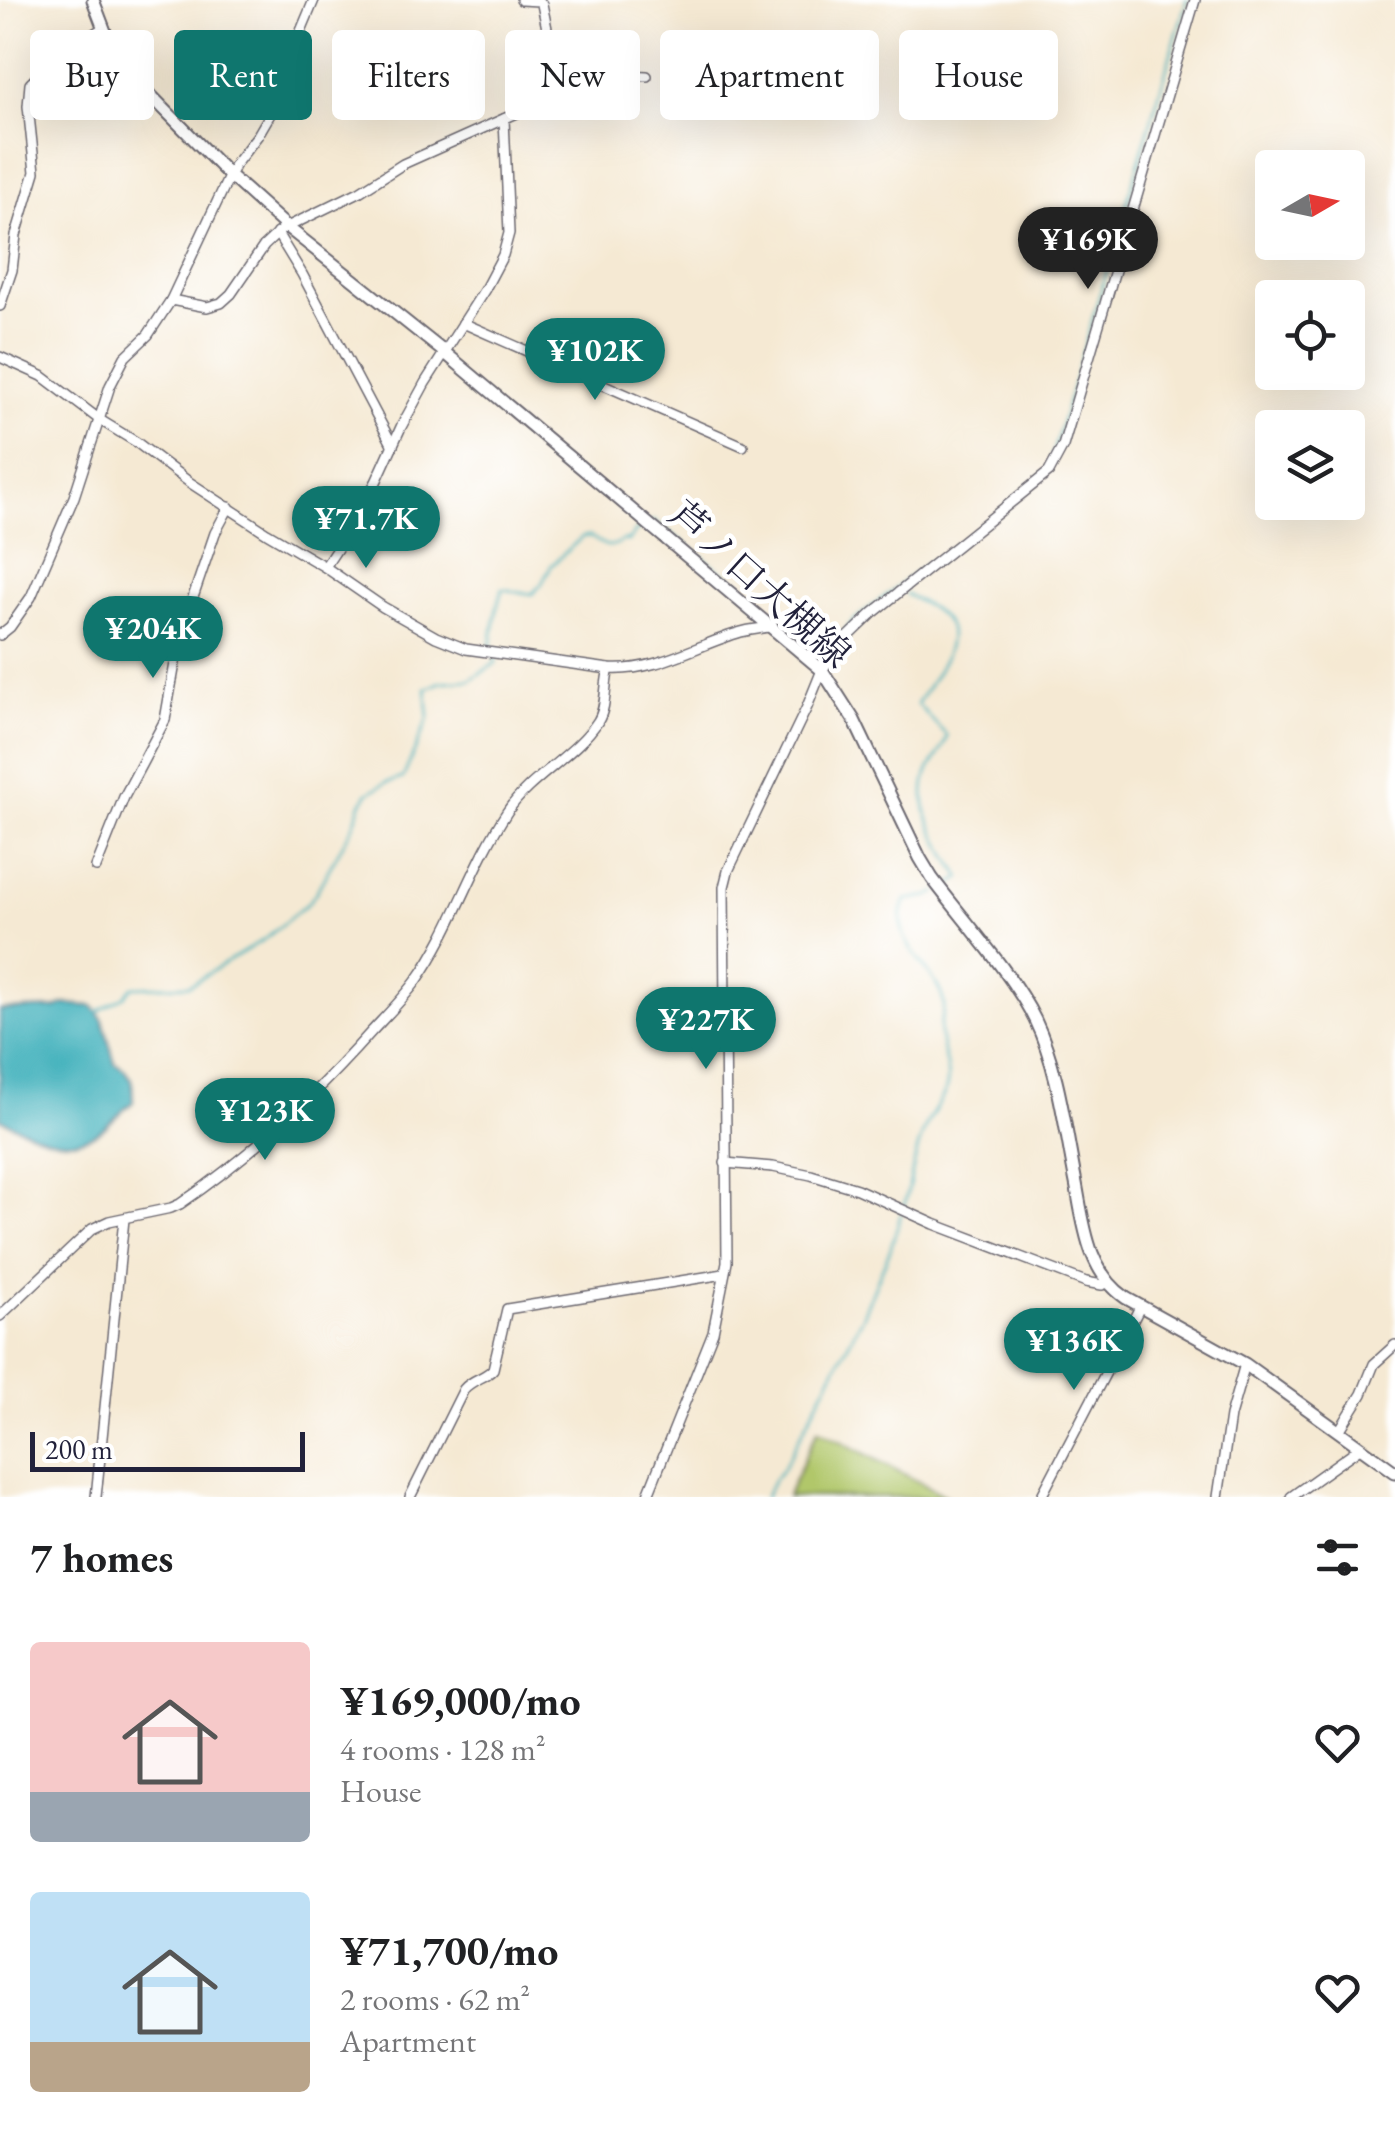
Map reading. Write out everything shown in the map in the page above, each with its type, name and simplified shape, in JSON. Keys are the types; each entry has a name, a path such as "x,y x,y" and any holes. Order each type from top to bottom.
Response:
{"main road":[{"name":"芦ノ口大槻線","path":"93,0 124,68 282,230 444,352 822,670 854,720 932,878 1034,1019 1057,1087 1086,1238 1108,1283 1140,1307 1245,1364 1395,1472"}],"street":[{"path":"0,635 32,597 80,482 110,386 125,358 148,335 172,300 234,166 272,111 314,0"},
{"path":"521,0 542,4 547,30"},
{"path":"646,1497 714,1332 727,1262 724,887 732,863 822,670 851,632 1009,506 1049,472 1058,459 1195,0"},
{"path":"0,306 35,172 28,106 30,84 56,57 104,28"},
{"path":"640,75 647,76"},
{"path":"172,300 206,307 222,303 264,246 282,230 359,192 403,164 504,119 509,232 498,267 444,352 348,532 325,567"},
{"path":"282,230 393,446"},
{"path":"463,323 743,446"},
{"path":"0,357 42,376 172,470 398,616 466,649 632,669 651,666 744,631 773,626"},
{"path":"96,866 124,796 165,720 188,612 215,533 229,507"},
{"path":"0,1316 92,1229 171,1208 193,1195 328,1081 418,979 508,810 601,717 608,669"},
{"path":"725,1163 773,1167 837,1183 1086,1282 1102,1286 1108,1283"},
{"path":"96,1497 124,1219"},
{"path":"410,1497 464,1388 493,1369 507,1309 724,1274"},
{"path":"1040,1497 1140,1307"},
{"path":"1339,1431 1362,1394 1374,1364 1395,1344"},
{"path":"1218,1497 1230,1416 1245,1364"},
{"path":"1291,1497 1360,1447"}],"green space":[{"path":"818,1429 948,1497 787,1497"}],"water":[{"path":"65,1004 93,1006 103,1020 115,1063 132,1079 133,1102 97,1133 73,1141 48,1138 0,1119 0,1010 56,1008"}],"waterway":[{"path":"1051,459 1187,0"},
{"path":"652,522 738,584 815,652 829,651 852,622 931,561"},
{"path":"492,651 502,589 532,594 551,566 582,537 613,545 628,541 645,526"},
{"path":"906,594 938,613 950,631 942,664 917,704 947,736 924,786 932,828 961,878 944,888"},
{"path":"97,1012 125,996 132,987 190,985 266,938 308,903 368,793 403,778 429,717 426,689 441,682 470,680 496,663 495,658"},
{"path":"904,1206 921,1140 947,1081 940,1035 944,1005 933,979 907,943 901,916 906,900 937,892"},
{"path":"765,1497 862,1317 901,1214"}]}
